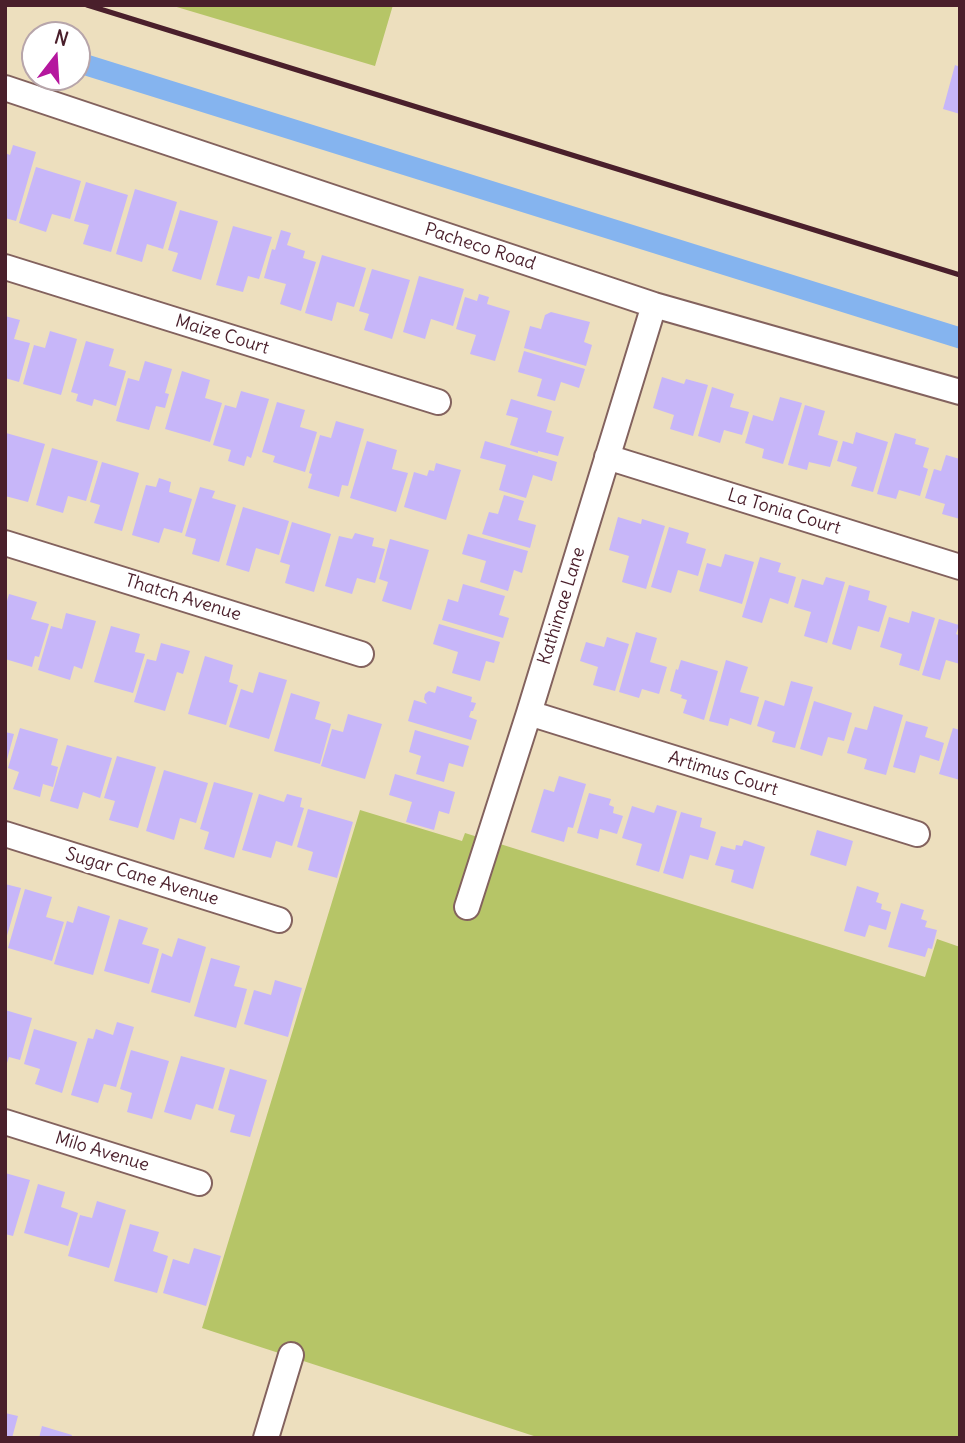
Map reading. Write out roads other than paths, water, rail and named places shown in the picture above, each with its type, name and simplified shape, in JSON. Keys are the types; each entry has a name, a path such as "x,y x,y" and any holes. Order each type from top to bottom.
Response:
{"street":[{"name":"Pacheco Road","path":"5,88 654,305 960,392"},
{"name":"Maize Court","path":"5,267 438,402"},
{"name":"Kathimae Lane","path":"467,907 654,305"},
{"name":"La Tonia Court","path":"607,457 960,567"},
{"name":"Thatch Avenue","path":"5,543 361,654"},
{"name":"Artimus Court","path":"529,713 917,834"},
{"name":"Sugar Cane Avenue","path":"5,834 279,920"},
{"name":"Milo Avenue","path":"5,1122 199,1183"},
{"path":"266,1438 291,1355"}],"waterway":[{"path":"91,66 960,338"}],"railway":[{"path":"87,5 960,275"}]}
